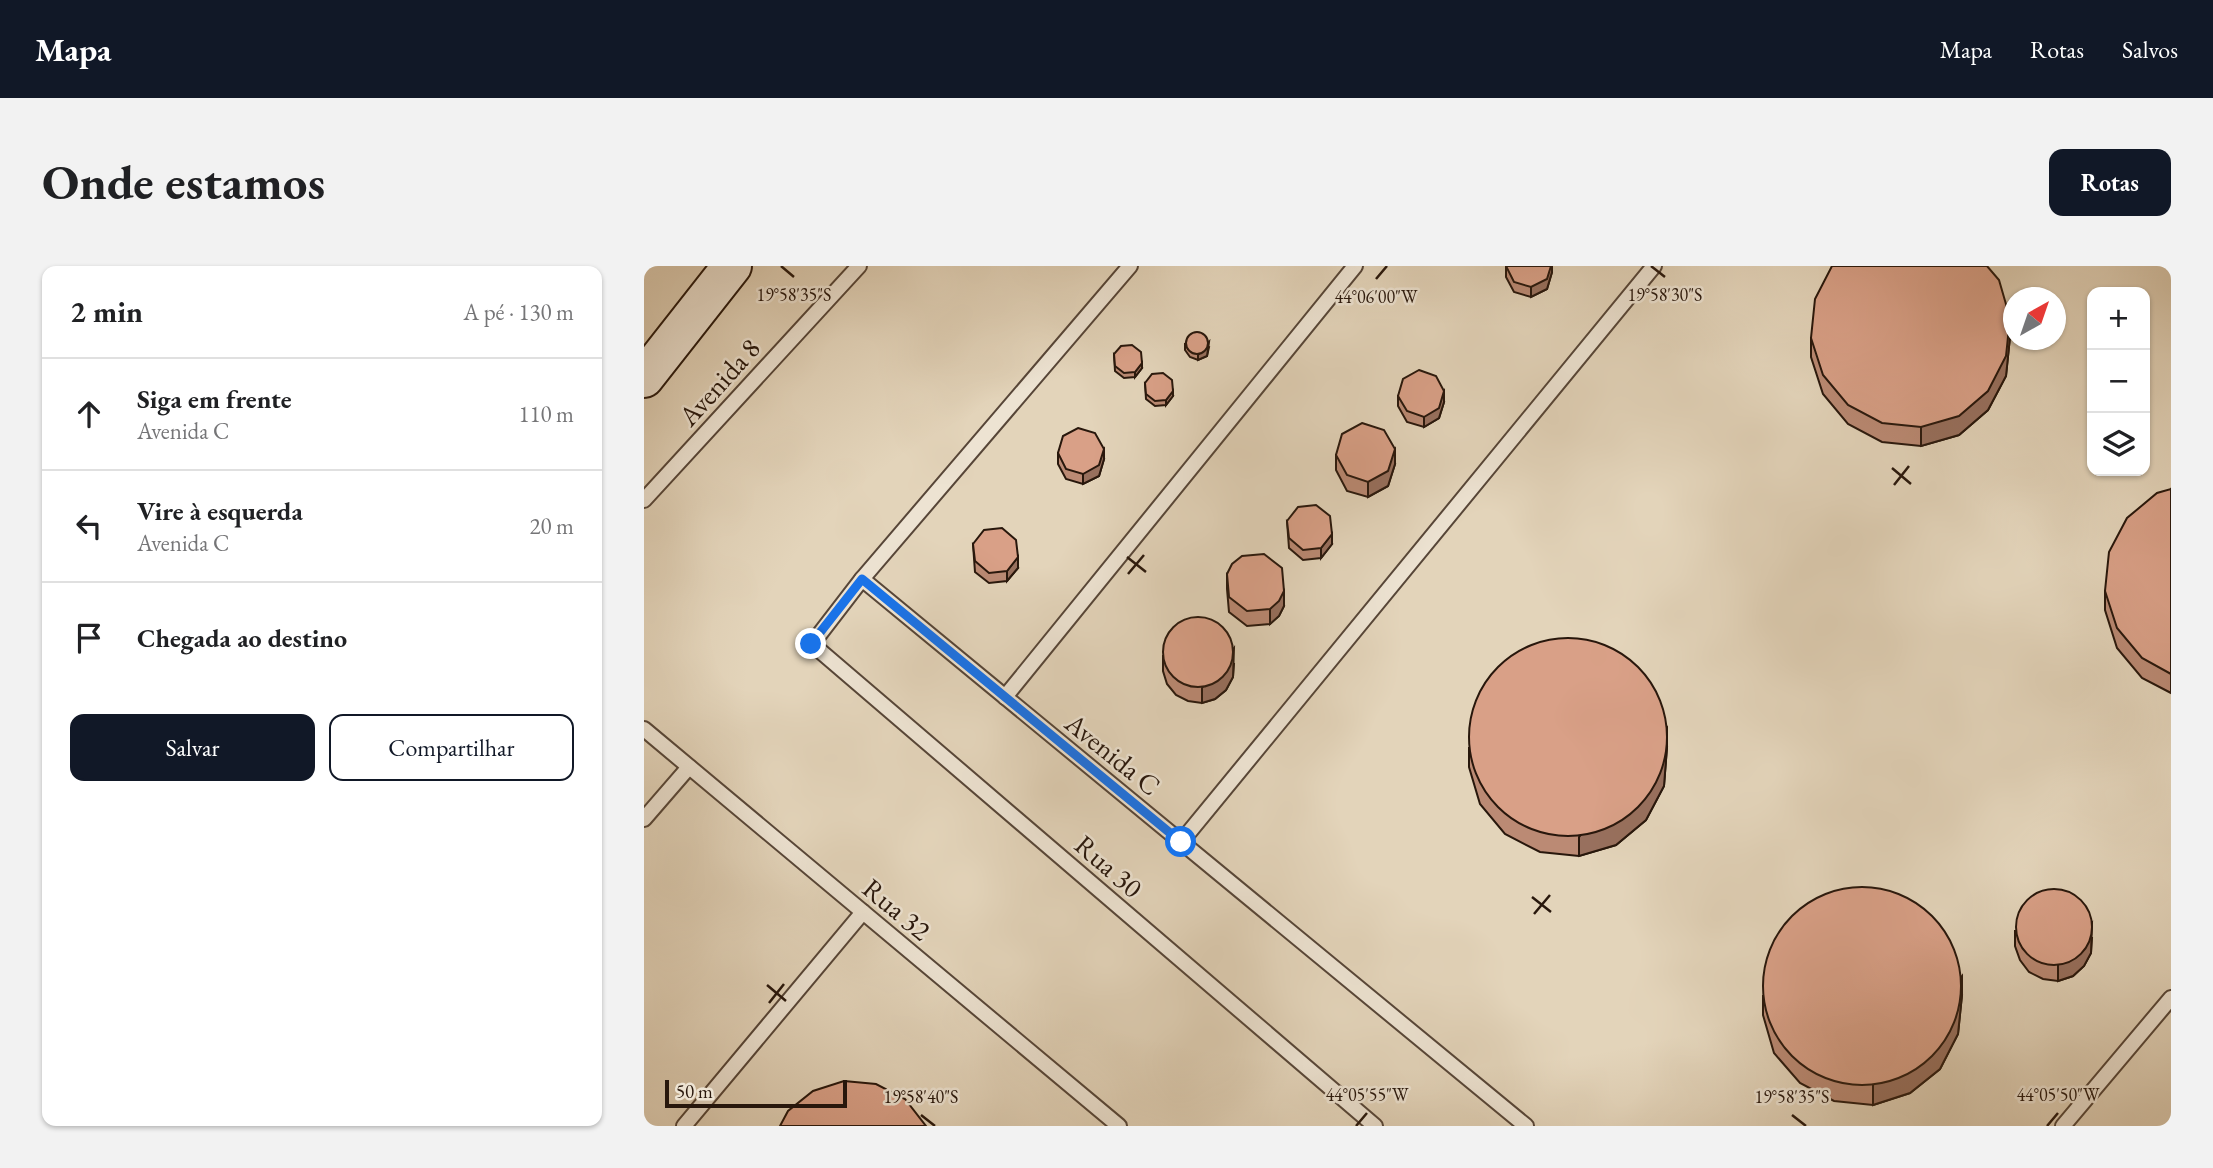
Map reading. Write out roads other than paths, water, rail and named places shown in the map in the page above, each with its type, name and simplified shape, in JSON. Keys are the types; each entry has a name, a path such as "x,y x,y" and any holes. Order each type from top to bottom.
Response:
{"main road":[{"path":"644,378 732,266"}],"lane":[{"name":"Avenida 8","path":"644,500 859,266"},
{"path":"862,579 1130,266"},
{"path":"1005,696 1355,266"},
{"path":"1181,842 1654,266"},
{"name":"Rua 30","path":"862,579 811,644 1375,1126"},
{"name":"Avenida C","path":"862,579 1526,1126"},
{"name":"Rua 32","path":"644,729 1119,1126"},
{"path":"644,819 689,767"},
{"path":"684,1126 863,912"},
{"path":"2063,1126 2171,998"}]}
